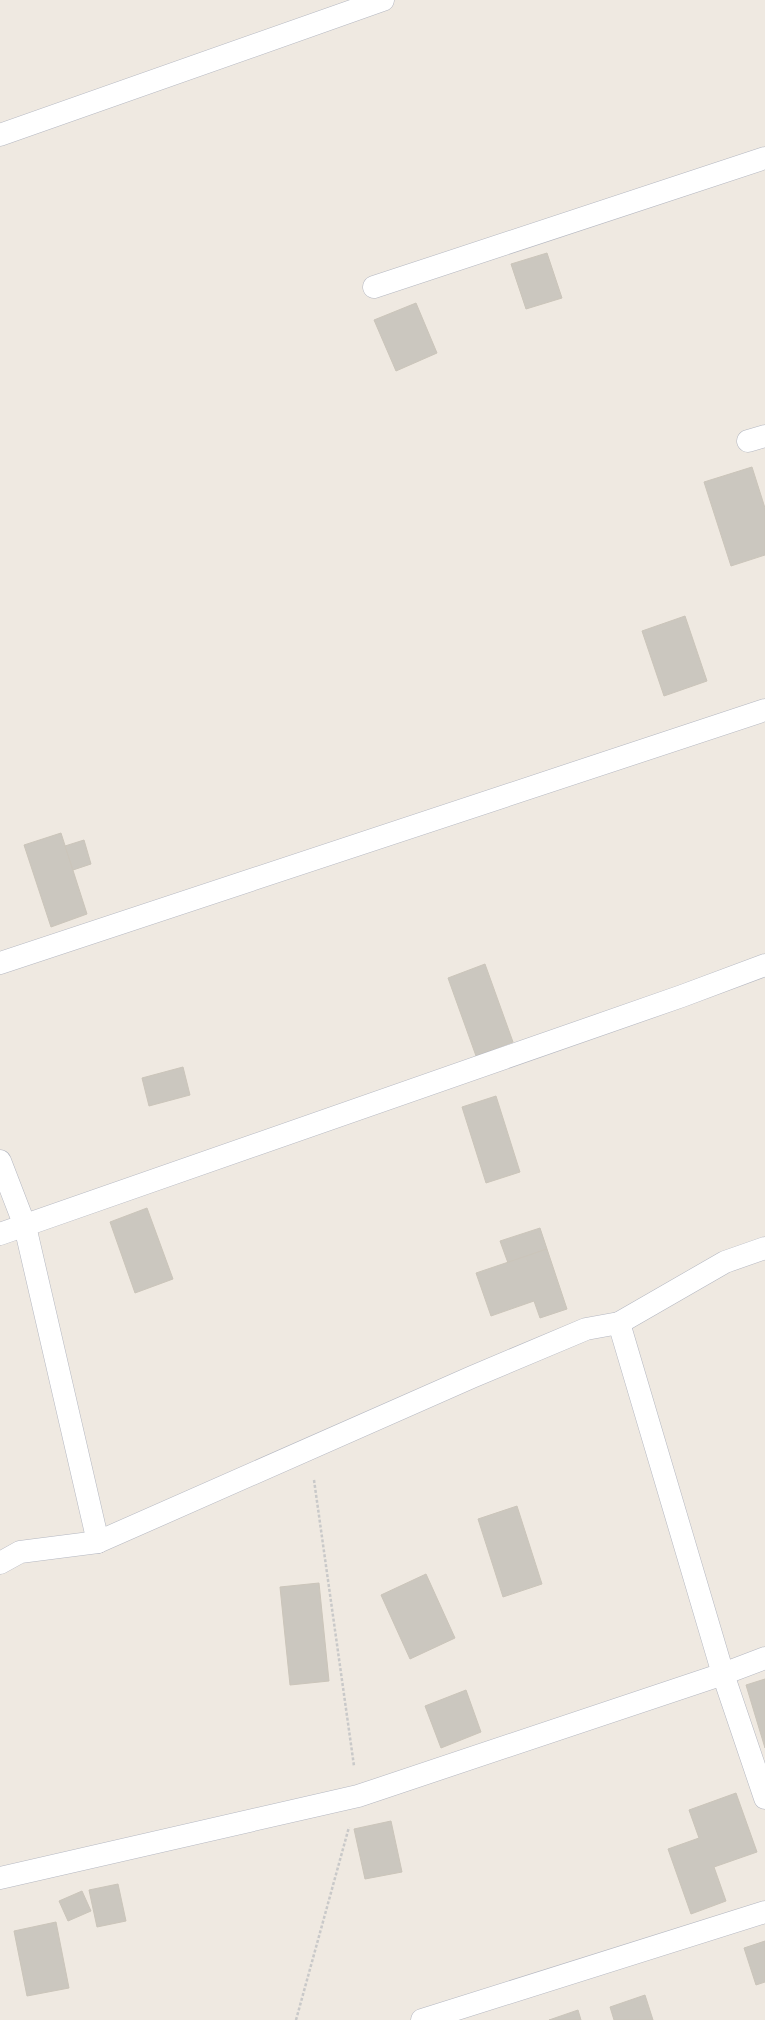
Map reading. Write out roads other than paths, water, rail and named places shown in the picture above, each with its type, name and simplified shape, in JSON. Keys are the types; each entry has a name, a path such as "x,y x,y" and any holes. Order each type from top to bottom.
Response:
{"street":[{"path":"0,135 383,0"},
{"path":"374,287 765,158"},
{"path":"0,963 765,710"},
{"path":"0,1234 682,996 765,965"},
{"path":"0,1161 25,1226 98,1542"},
{"path":"0,1562 20,1552 98,1542 310,1450 472,1377 586,1330 619,1323 725,1262 765,1248"},
{"path":"619,1323 723,1674 765,1798"},
{"path":"0,1878 358,1796 723,1674 765,1658"},
{"path":"422,2020 765,1912"}]}
